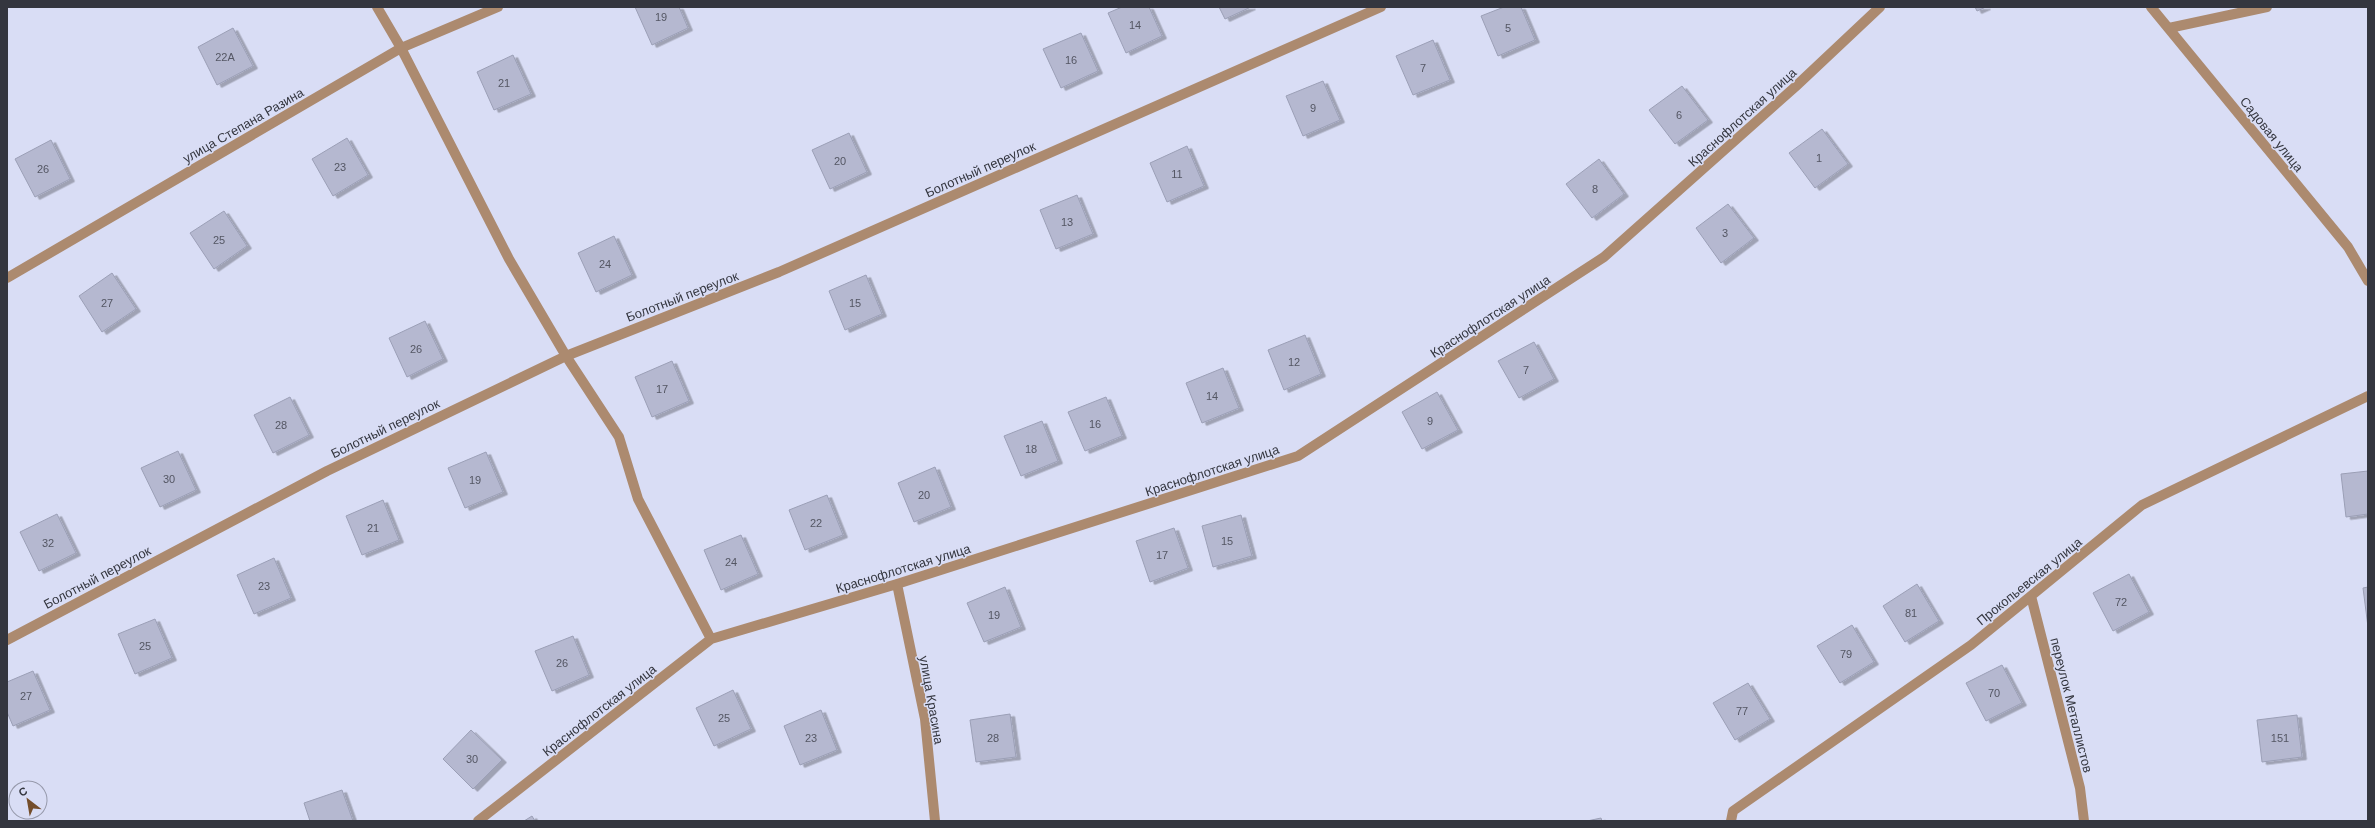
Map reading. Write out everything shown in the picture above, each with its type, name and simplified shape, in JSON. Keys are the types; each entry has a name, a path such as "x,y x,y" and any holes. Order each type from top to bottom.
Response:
{"street":[{"path":"377,7 401,48 509,259 566,356 619,437 638,499 711,639"},
{"name":"улица Степана Разина","path":"7,278 401,48 498,7"},
{"name":"Болотный переулок","path":"7,640 327,471 566,356 779,272 1381,7"},
{"name":"Краснофлотская улица","path":"478,821 711,639 897,584 1298,456 1604,257 1795,87 1880,7"},
{"name":"Садовая улица","path":"2151,7 2348,247 2368,281"},
{"path":"2169,28 2267,7"},
{"name":"Прокопьевская улица","path":"1731,821 1733,812 1971,645 2142,505 2368,396"},
{"name":"улица Красина","path":"897,584 925,719 935,821"},
{"name":"переулок Металлистов","path":"2031,596 2080,788 2084,821"}],"building":[{"path":"635,7 679,7 688,28 652,45"},
{"path":"1122,7 1149,7 1162,36 1126,53 1108,13"},
{"path":"1219,7 1251,7 1225,19"},
{"path":"1504,7 1521,7 1535,40 1498,56 1481,16"},
{"path":"1975,7 1986,7 1977,11"},
{"path":"233,28 253,66 217,85 198,47"},
{"path":"1081,33 1098,71 1061,88 1043,49"},
{"path":"1433,40 1450,80 1413,95 1396,56"},
{"path":"513,55 531,94 494,110 477,72"},
{"path":"1323,81 1340,120 1303,136 1286,96"},
{"path":"1682,86 1708,120 1675,144 1649,110"},
{"path":"1822,129 1848,164 1815,188 1789,153"},
{"path":"849,133 867,172 830,189 812,150"},
{"path":"347,138 368,175 333,196 312,159"},
{"path":"51,140 70,179 35,197 15,159"},
{"path":"1187,146 1204,186 1167,202 1150,163"},
{"path":"1599,159 1624,194 1592,218 1566,184"},
{"path":"1077,195 1093,234 1056,249 1040,210"},
{"path":"1728,204 1754,238 1721,263 1696,228"},
{"path":"224,211 247,246 214,269 190,233"},
{"path":"614,236 632,275 596,292 578,253"},
{"path":"112,273 136,309 102,332 79,296"},
{"path":"866,275 882,314 845,330 829,291"},
{"path":"425,321 443,359 407,377 389,338"},
{"path":"1305,335 1321,374 1284,390 1268,350"},
{"path":"1534,342 1554,379 1519,398 1498,361"},
{"path":"672,361 689,401 652,417 635,377"},
{"path":"1223,368 1239,408 1202,423 1186,383"},
{"path":"1437,392 1458,430 1422,449 1402,412"},
{"path":"290,397 309,435 273,453 254,415"},
{"path":"1106,397 1122,436 1085,451 1068,412"},
{"path":"1042,421 1058,461 1021,476 1004,436"},
{"path":"178,451 196,490 160,507 141,468"},
{"path":"486,452 503,492 465,508 448,468"},
{"path":"935,467 951,507 914,522 898,483"},
{"path":"2368,471 2368,514 2346,517 2341,474"},
{"path":"827,495 843,535 805,550 789,510"},
{"path":"383,500 399,540 362,555 346,516"},
{"path":"57,514 76,553 39,571 20,532"},
{"path":"1241,515 1252,556 1213,567 1202,526"},
{"path":"1174,528 1188,568 1150,582 1136,541"},
{"path":"741,535 758,574 721,590 704,550"},
{"path":"274,558 291,598 254,614 237,575"},
{"path":"2129,574 2149,612 2113,631 2093,593"},
{"path":"1917,584 1939,621 1905,642 1883,606"},
{"path":"1005,587 1021,627 984,642 967,603"},
{"path":"2368,587 2368,627 2363,588"},
{"path":"155,619 172,658 135,674 118,634"},
{"path":"1852,625 1874,662 1840,683 1817,646"},
{"path":"573,636 589,675 552,691 535,651"},
{"path":"2002,665 2022,703 1986,721 1966,683"},
{"path":"33,671 50,710 13,726 7,712 7,682"},
{"path":"1748,683 1770,719 1735,740 1713,703"},
{"path":"733,690 751,729 714,746 696,708"},
{"path":"821,710 837,750 800,765 784,726"},
{"path":"1010,714 1016,757 976,762 970,720"},
{"path":"2297,715 2302,757 2262,762 2257,720"},
{"path":"471,730 502,760 473,789 443,759"},
{"path":"342,790 353,821 310,821 304,803"},
{"path":"532,816 535,821 524,821"},
{"path":"1601,818 1602,821 1587,821"}]}
